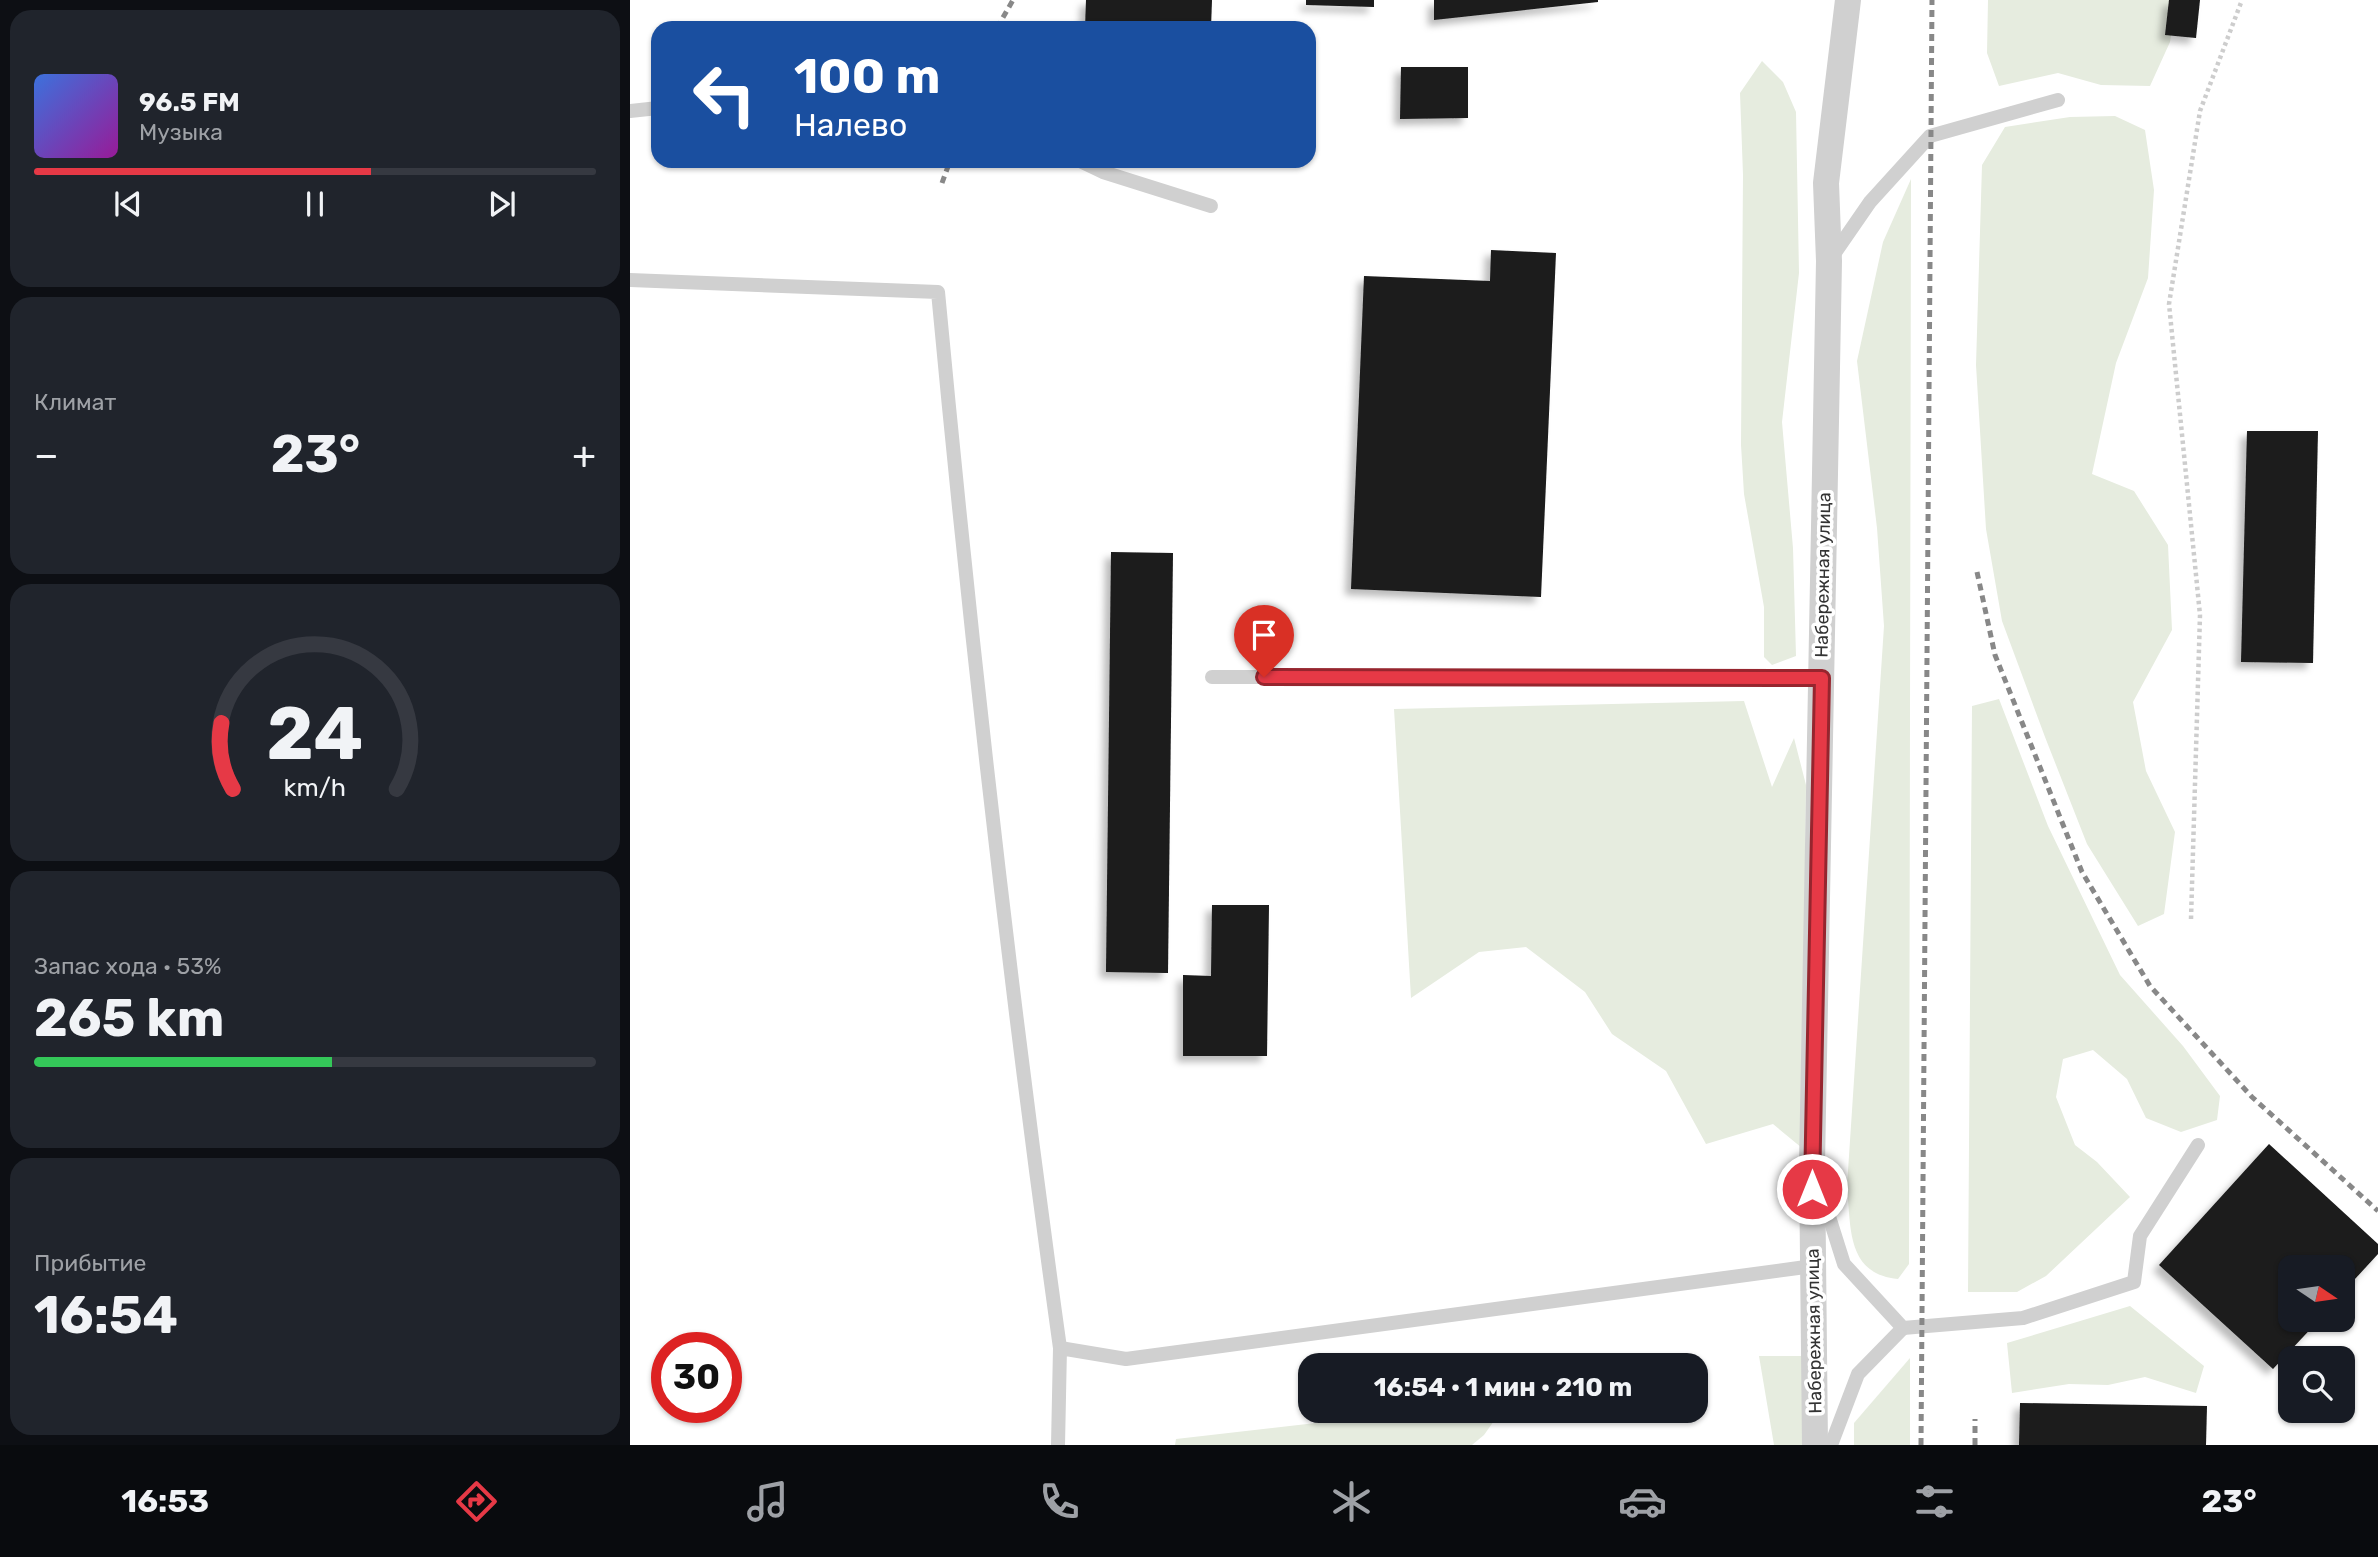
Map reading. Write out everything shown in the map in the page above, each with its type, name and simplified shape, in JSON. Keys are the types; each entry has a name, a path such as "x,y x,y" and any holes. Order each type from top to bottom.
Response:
{"street":[{"name":"Набережная улица","path":"1815,1445 1812,1164 1829,261 1826,183 1848,0"}],"lane":[{"path":"1829,261 1870,202 1930,136 2058,100"},
{"path":"630,111 651,109"},
{"path":"1095,168 1211,206"},
{"path":"630,280 938,292 974,669 1019,1056 1060,1348 1058,1445"},
{"path":"1212,677 1822,678"},
{"path":"1831,1445 1858,1374 1903,1328 2023,1318 2134,1282 2140,1236 2198,1145"},
{"path":"1812,1164 1844,1264 1903,1328"},
{"path":"1060,1348 1126,1359 1813,1266"}],"path":[{"path":"2191,919 2200,615 2169,304 2200,111 2242,0"}],"shaded area":[{"path":"1988,0 2177,0 2170,42 2150,86 2101,85 2058,73 1999,86 1987,53"},
{"path":"1762,61 1783,82 1796,112 1799,273 1782,422 1793,548 1796,656 1772,665 1764,657 1764,607 1744,494 1741,445 1743,175 1740,93"},
{"path":"2115,116 2145,130 2154,190 2148,278 2116,363 2092,474 2134,491 2168,545 2172,630 2133,702 2146,771 2175,832 2164,914 2138,926 2087,844 2002,621 1986,529 1976,365 1982,165 2005,127 2070,117"},
{"path":"1911,179 1909,1264 1898,1279 1881,1275 1869,1268 1860,1258 1851,1232 1847,1186 1884,626 1877,528 1857,361 1883,242"},
{"path":"1999,699 2048,826 2120,975 2183,1046 2220,1096 2217,1120 2181,1132 2146,1118 2127,1079 2093,1050 2063,1059 2056,1097 2075,1145 2097,1162 2130,1197 2046,1276 2017,1292 1968,1292 1972,706"},
{"path":"1744,701 1772,787 1794,738 1806,785 1802,1148 1773,1124 1706,1144 1666,1071 1612,1034 1585,992 1526,947 1479,952 1411,998 1394,709"},
{"path":"2130,1306 2204,1366 2196,1393 2145,1377 2108,1385 2069,1384 2012,1393 2007,1343"},
{"path":"1759,1356 1803,1356 1803,1445 1774,1445"},
{"path":"1910,1358 1910,1445 1854,1445 1854,1423"},
{"path":"1315,1423 1492,1423 1472,1445 1175,1445 1176,1439"}],"building":[{"path":"1086,0 1212,0 1211,21 1085,21"},
{"path":"1306,0 1374,0 1374,7 1306,5"},
{"path":"1434,0 1598,0 1598,2 1434,20"},
{"path":"2169,0 2200,0 2196,38 2165,35"},
{"path":"1401,67 1468,67 1468,118 1400,119"},
{"path":"1491,250 1556,253 1541,597 1351,589 1364,276 1490,281"},
{"path":"2247,431 2318,431 2313,663 2241,662"},
{"path":"1111,552 1173,553 1168,973 1106,972"},
{"path":"1212,905 1269,905 1267,1056 1183,1056 1183,975 1211,976"},
{"path":"2269,1144 2378,1244 2378,1254 2356,1278 2356,1255 2278,1255 2278,1332 2308,1332 2295,1346 2278,1346 2278,1364 2273,1369 2159,1265"},
{"path":"2020,1403 2207,1406 2206,1445 2019,1445"}],"railway":[{"path":"1001,21 1013,0"},
{"path":"1921,1445 1932,0"},
{"path":"942,183 947,168"},
{"path":"1977,572 1995,655 2082,872 2150,986 2252,1097 2378,1211"},
{"path":"1975,1419 1975,1445"}],"route":[{"path":"1264,677 1822,678 1812,1189"}]}
